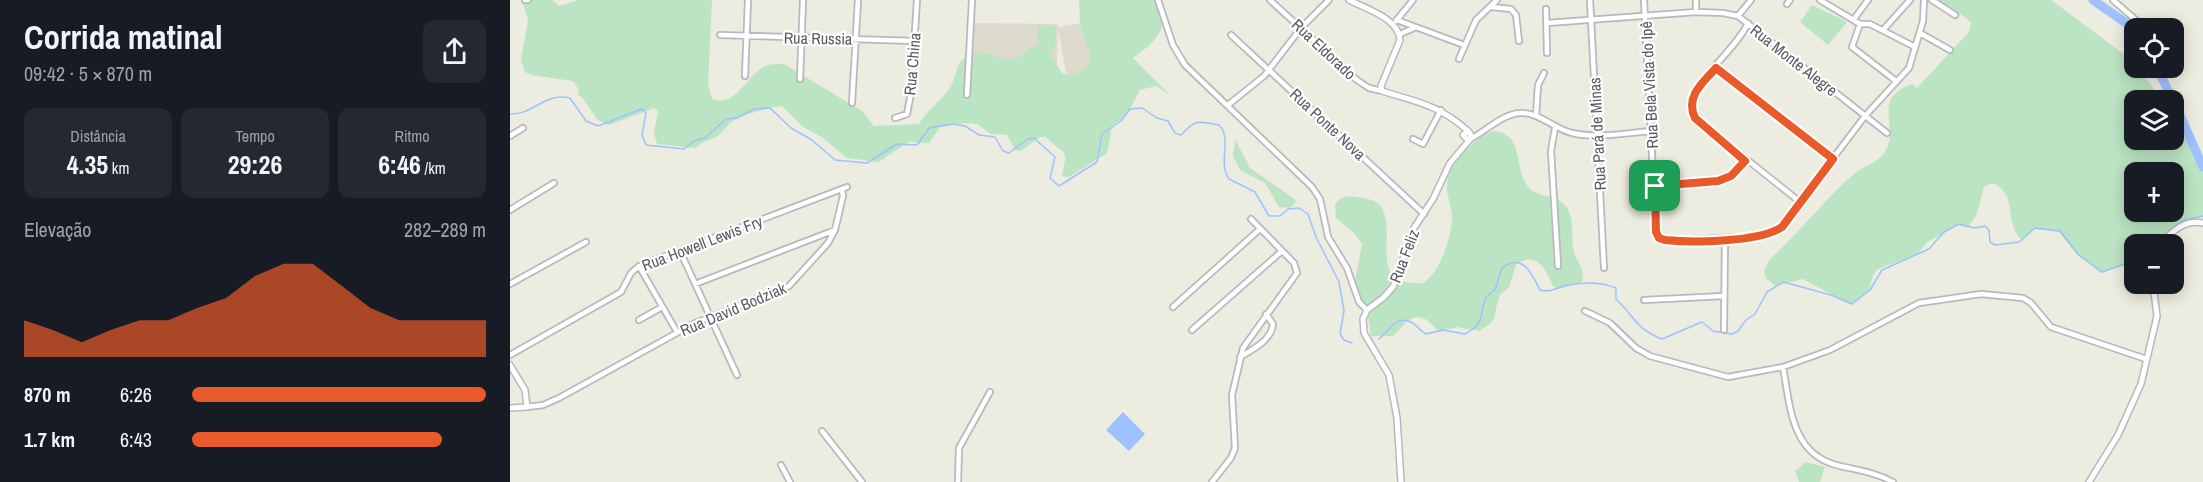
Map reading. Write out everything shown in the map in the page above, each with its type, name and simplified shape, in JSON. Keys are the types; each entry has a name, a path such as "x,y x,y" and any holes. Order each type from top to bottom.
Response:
{"street":[{"path":"745,76 748,0"},
{"path":"801,79 803,0"},
{"path":"852,103 858,0"},
{"name":"Rua China","path":"895,118 907,114 917,0"},
{"path":"967,95 972,0"},
{"path":"1158,0 1178,56 1316,193 1320,199 1328,237 1350,274 1359,302 1367,310"},
{"name":"Rua Eldorado","path":"1270,0 1357,81 1382,91"},
{"path":"1228,105 1264,76 1301,28 1329,0"},
{"path":"1349,0 1395,22 1464,45"},
{"path":"1395,22 1413,0"},
{"path":"1459,59 1476,20 1497,0"},
{"name":"Rua Pará de Minas","path":"1590,0 1604,268"},
{"name":"Rua Bela Vista do Ipê","path":"1644,0 1656,232 1659,238 1674,241 1775,232 1865,116 1909,68 1920,33 1924,0"},
{"path":"1696,0 1696,12"},
{"path":"1738,16 1751,0"},
{"path":"1821,0 1828,2 1860,24 1870,24 1915,47"},
{"path":"1854,19 1868,0"},
{"path":"1883,30 1910,0"},
{"path":"1932,0 1955,15"},
{"path":"2113,0 2134,18"},
{"path":"1492,7 1511,9 1516,15 1519,41"},
{"path":"1546,9 1547,52"},
{"name":"Rua Monte Alegre","path":"1547,23 1696,12 1738,16 1887,133"},
{"path":"1395,22 1400,40 1381,86 1382,91 1416,99 1441,110 1456,120 1468,136 1491,128 1512,114 1522,112 1536,116 1555,128 1597,136 1651,131"},
{"path":"1748,23 1691,100 1691,109 1695,118 1745,161 1800,202"},
{"path":"1860,24 1852,47 1896,81"},
{"path":"1400,34 1417,28"},
{"path":"1920,33 1950,50"},
{"name":"Rua Russia","path":"720,35 915,41"},
{"name":"Rua Ponte Nova","path":"1231,35 1424,214"},
{"path":"1716,68 1833,159"},
{"path":"1536,116 1538,85 1544,73"},
{"path":"1413,139 1423,144 1441,110"},
{"path":"510,136 523,128"},
{"path":"1555,128 1551,151 1558,267"},
{"name":"Rua Feliz","path":"1401,482 1397,418 1389,375 1367,338 1362,322 1367,310 1393,287 1414,228 1468,136"},
{"path":"1655,186 1718,181 1731,176 1745,161"},
{"path":"510,210 554,183"},
{"name":"Rua Howell Lewis Fry","path":"510,354 621,292 631,273 639,266 848,187"},
{"name":"Rua David Bodziak","path":"510,408 543,405 677,332 789,286 827,244 835,230 843,196 842,190"},
{"path":"1212,482 1231,458 1235,447 1232,395 1240,357 1248,339 1297,273 1296,266 1251,219"},
{"path":"2172,234 2179,227 2192,222 2203,223"},
{"path":"1173,307 1260,229"},
{"path":"695,284 835,230"},
{"path":"1724,330 1725,238"},
{"path":"510,284 586,242"},
{"path":"680,251 737,375"},
{"path":"1192,330 1282,251"},
{"path":"639,266 677,332"},
{"path":"1585,311 1610,323 1643,352 1671,363 1728,377 1783,367 1849,342 1911,306 1955,296 1991,293 2023,297 2051,327 2146,359"},
{"path":"2089,482 2118,435 2140,388 2157,316 2154,294"},
{"path":"1644,300 1724,296"},
{"path":"639,320 662,306"},
{"path":"1240,357 1259,344 1272,331 1272,321 1266,314"},
{"path":"510,365 525,390 527,407"},
{"path":"1783,367 1796,430 1807,448 1832,464 1874,473 1893,482"},
{"path":"958,482 959,448 990,392"},
{"path":"822,431 862,482"},
{"path":"781,465 790,482"}],"shaded area":[{"path":"1091,22 1099,72 1067,78 1058,29 1057,64 973,62 974,23 1058,24 1058,27"}],"green space":[{"path":"522,0 552,0 559,6 578,0 712,0 708,85 712,99 720,101 728,99 765,66 784,64 862,111 874,126 919,124 949,89 963,58 979,53 1004,59 1017,58 1037,45 1038,25 1056,26 1055,49 1047,49 1062,73 1080,72 1091,58 1080,25 1079,0 1162,0 1164,19 1159,34 1133,58 1171,96 1156,86 1140,90 1126,116 1112,126 1107,153 1069,177 1062,176 1065,155 1046,137 1040,137 1021,151 1015,150 1007,135 991,134 977,124 964,123 940,127 929,143 908,142 879,162 847,158 823,138 802,126 782,106 736,119 718,136 703,142 696,148 657,144 654,133 658,111 654,108 609,125 598,120 578,95 579,90 573,81 531,75 525,72 521,60 528,20"},
{"path":"1932,0 2051,0 2124,54 2124,78 2146,78 2154,90 2124,90 2124,150 2184,150 2184,137 2203,169 2203,217 2184,221 2184,162 2124,162 2124,222 2181,222 2166,234 2124,234 2124,265 2101,273 2077,255 2059,232 2034,229 2022,240 2013,225 2005,194 1992,183 1984,187 1976,216 1967,228 1958,225 1926,243 1918,254 1878,269 1873,275 1869,291 1851,305 1803,279 1775,286 1766,278 1764,271 1770,259 1843,184 1884,153 1889,144 1889,106 1892,98 1899,90 1912,84 1917,88 1969,32 1971,23 1958,13"},
{"path":"1812,5 1847,22 1828,45 1800,22"},
{"path":"1493,131 1503,133 1514,144 1527,185 1535,192 1559,200 1567,208 1571,220 1574,252 1582,270 1582,282 1559,289 1554,287 1540,264 1530,259 1516,265 1509,287 1500,295 1493,319 1479,331 1457,327 1440,331 1427,320 1419,317 1410,319 1393,336 1371,336 1368,315 1355,281 1362,244 1354,233 1336,218 1335,204 1342,198 1350,196 1370,199 1379,204 1386,218 1389,268 1394,276 1405,282 1423,283 1440,263 1450,234 1452,214 1447,190 1455,163 1477,140"},
{"path":"1235,139 1250,168 1297,201 1290,208 1279,207 1265,183 1240,170 1233,156"},
{"path":"1806,462 1825,467 1820,482 1799,482 1795,471"}],"water":[{"path":"1123,412 1145,434 1129,451 1106,430"}],"waterway":[{"path":"2093,0 2124,22"},
{"path":"2162,78 2168,90"},
{"path":"510,114 526,111 553,98 570,98 586,121 598,126 642,109 646,113 642,135 646,145 684,149 694,141 705,138 726,119 737,118 754,109 770,108 791,128 812,140 835,160 867,163 897,144 917,145 929,128 953,124 965,126 979,135 995,137 1003,151 1009,153 1028,139 1034,138 1055,157 1050,178 1059,186 1097,162 1102,134 1121,121 1130,109 1142,108 1157,118 1168,121 1175,133 1181,135 1197,122 1219,125 1225,137 1224,165 1229,179 1255,192 1269,216 1280,216 1288,209 1299,208 1308,214 1316,237 1339,282 1344,311 1340,334 1344,340 1352,343"},
{"path":"2184,124 2203,167"},
{"path":"2166,234 2183,220 2203,216"},
{"path":"1379,339 1396,322 1405,320 1413,323 1426,334 1443,330 1465,334 1479,322 1486,297 1495,290 1502,268 1516,262 1526,267 1540,290 1587,283 1616,288 1616,299 1636,322 1662,339 1702,322 1713,331 1732,334 1755,314 1767,292 1783,282 1831,295 1852,304 1870,290 1882,270 1929,249 1944,232 1959,224 1975,228 1985,226 1989,230 1990,242 1995,245 2019,242 2035,228 2060,231 2078,254 2102,272 2124,264"}],"route":[{"path":"1716,68 1833,159 1782,227 1775,232 1758,236 1674,241 1659,238 1656,232 1655,186 1718,181 1731,176 1745,161 1695,118 1691,109 1691,100 1701,84 1716,68"}]}
